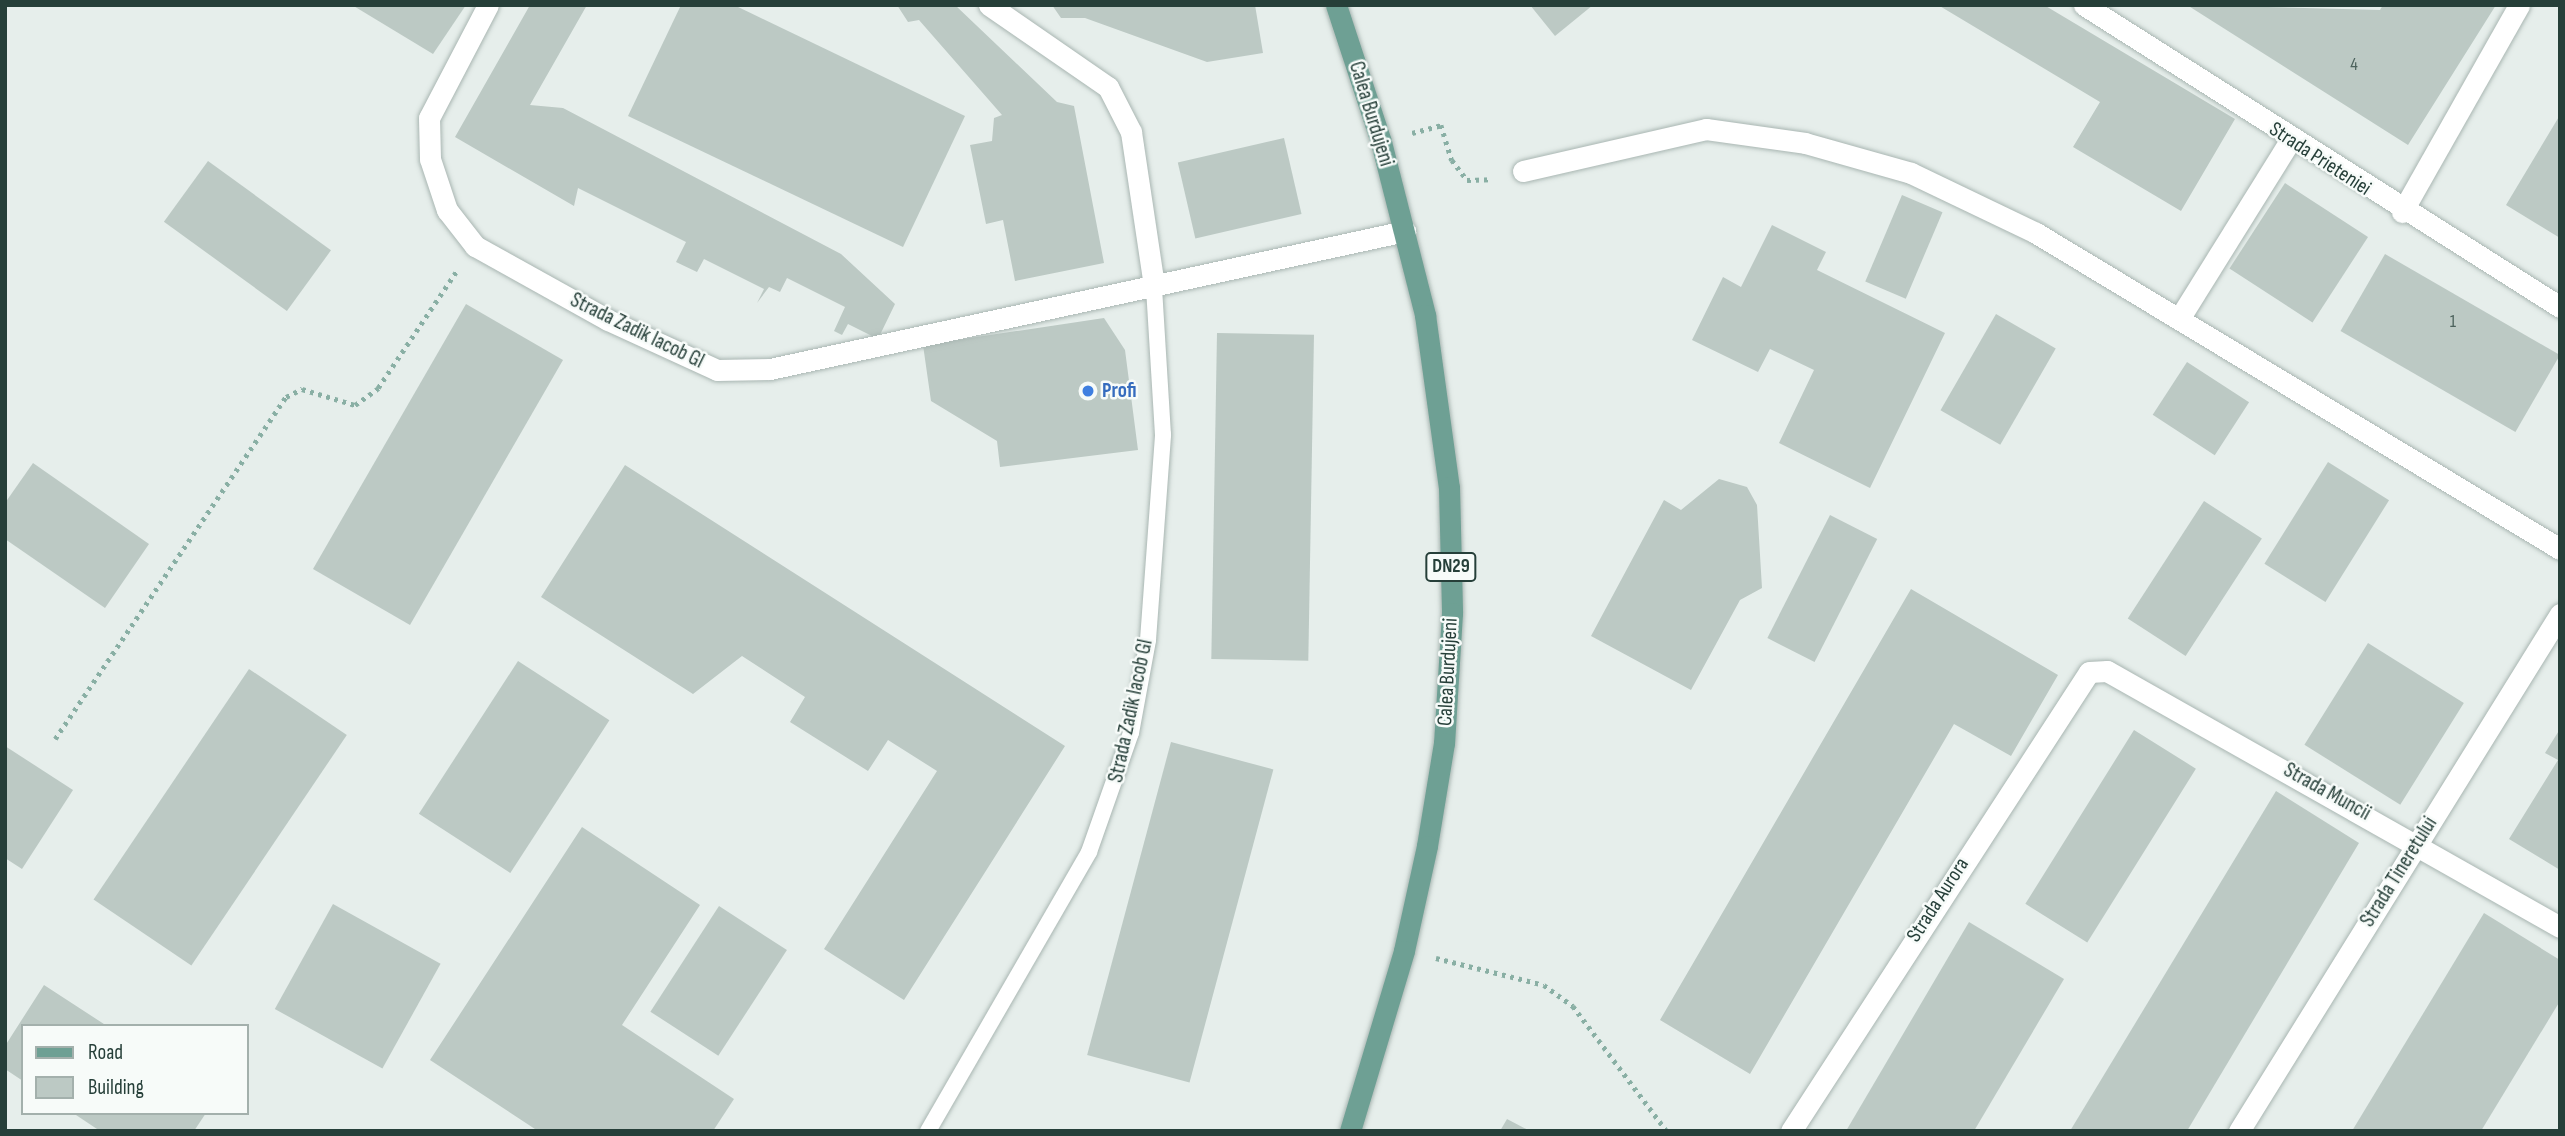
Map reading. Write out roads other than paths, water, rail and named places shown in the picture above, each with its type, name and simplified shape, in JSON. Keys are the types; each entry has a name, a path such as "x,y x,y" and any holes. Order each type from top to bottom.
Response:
{"main road":[{"name":"Calea Burdujeni","path":"1336,5 1381,142 1405,231 1439,392 1449,487 1452,613 1444,743 1404,951 1349,1131"}],"street":[{"name":"Strada Zadik Iacob Gl","path":"488,5 429,118 430,159 447,210 475,246 608,320 717,370 770,369 1405,231"},
{"name":"Strada Zadik Iacob Gl","path":"989,5 1108,86 1131,132 1154,286"},
{"path":"2402,212 2519,5"},
{"name":"Strada Prieteniei","path":"2088,6 2402,212 2560,307"},
{"path":"1524,171 1706,129 1805,143 1911,173 2036,233 2560,549"},
{"path":"2179,319 2291,139"},
{"name":"Strada Tineretului","path":"2239,1131 2560,614"},
{"name":"Strada Muncii","path":"2088,672 2107,671 2417,842 2560,927"},
{"name":"Strada Aurora","path":"1791,1131 2088,672"}],"lane":[{"name":"Strada Zadik Iacob Gl","path":"928,1131 1067,896 1114,793 1131,733 1148,640 1163,435 1154,286"}],"place":[{"name":"Profi","path":"1088,391"}]}
